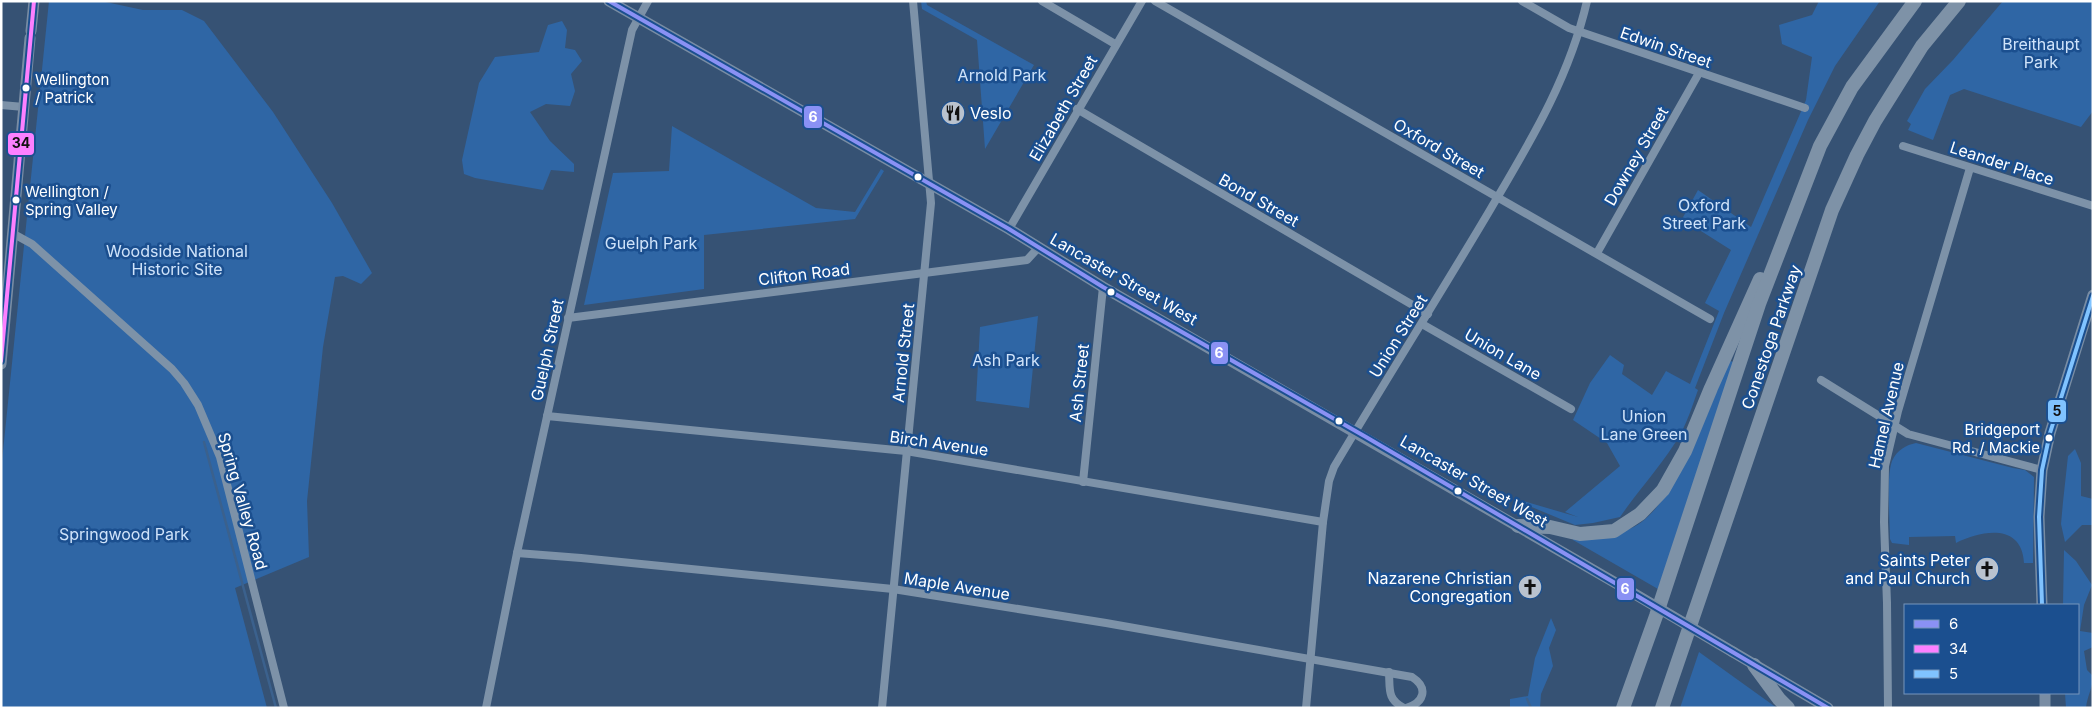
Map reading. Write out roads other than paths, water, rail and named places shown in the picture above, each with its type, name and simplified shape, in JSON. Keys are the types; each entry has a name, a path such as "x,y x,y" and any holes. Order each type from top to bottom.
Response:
{"highway":[{"path":"1893,28 1907,1"},
{"name":"Conestoga Parkway","path":"1623,708 1656,616 1759,304 1820,146 1852,87 1893,28 1915,1"},
{"name":"Conestoga Parkway","path":"1662,708 1723,534 1832,210 1875,121 1922,46 1959,1"},
{"path":"1518,526 1550,527 1580,534 1614,530 1640,514 1663,490 1685,451 1710,388 1773,248 1793,214"},
{"path":"1672,708 1711,583 1723,534"},
{"path":"1754,665 1788,708"}],"main road":[{"path":"1,364 34,1"},
{"name":"Lancaster Street West","path":"609,1 928,185 1009,229 1102,287 1355,431 1828,708"},
{"path":"2042,604 2039,517 2042,470 2050,434 2093,295"},
{"path":"2045,694 2045,708"}],"street":[{"name":"Guelph Street","path":"486,708 517,553 632,30 648,1"},
{"name":"Arnold Street","path":"882,708 931,203 913,1"},
{"path":"1042,1 1115,44"},
{"name":"Elizabeth Street","path":"1009,229 1115,44 1142,1"},
{"name":"Oxford Street","path":"1155,1 1710,319"},
{"name":"Edwin Street","path":"1522,1 1568,28 1805,108"},
{"name":"Union Street","path":"1306,708 1323,522 1329,481 1334,466 1422,324 1548,110 1579,32 1587,1"},
{"name":"Downey Street","path":"1597,253 1699,73"},
{"path":"1,105 24,107"},
{"name":"Bond Street","path":"1078,109 1428,314"},
{"name":"Leander Place","path":"1904,146 2093,206"},
{"name":"Hamel Avenue","path":"1888,708 1884,522 1885,466 1894,426 1970,168"},
{"name":"Spring Valley Road","path":"12,234 32,244 156,353 184,383 198,405 220,457 284,708"},
{"name":"Clifton Road","path":"568,318 1028,260 1038,248"},
{"name":"Ash Street","path":"1083,482 1102,287"},
{"name":"Union Lane","path":"1422,324 1571,409"},
{"path":"1821,380 1908,434 2042,470"},
{"name":"Birch Avenue","path":"547,416 906,451 1323,522"},
{"name":"Maple Avenue","path":"517,553 893,589 1106,623 1389,672 1412,677 1419,682 1423,689 1422,698 1415,705 1405,708 1394,702 1390,694 1389,672"}],"waterway":[{"path":"204,442 276,708"},
{"path":"1527,699 1531,708"}],"place":[{"name":"Wellington / Patrick","path":"26,88"},
{"name":"Veslo","path":"953,113"},
{"name":"Wellington / Spring Valley","path":"16,200"},
{"name":"Bridgeport Rd. / Mackie","path":"2049,438"},
{"name":"Saints Peter and Paul Church","path":"1987,569"},
{"name":"Nazarene Christian Congregation","path":"1530,587"}],"park label":[{"name":"Breithaupt Park","path":"2041,53"},
{"name":"Arnold Park","path":"1002,75"},
{"name":"Oxford Street Park","path":"1704,214"},
{"name":"Guelph Park","path":"651,243"},
{"name":"Woodside National Historic Site","path":"177,260"},
{"name":"Ash Park","path":"1006,360"},
{"name":"Union Lane Green","path":"1644,425"},
{"name":"Springwood Park","path":"124,534"}]}
